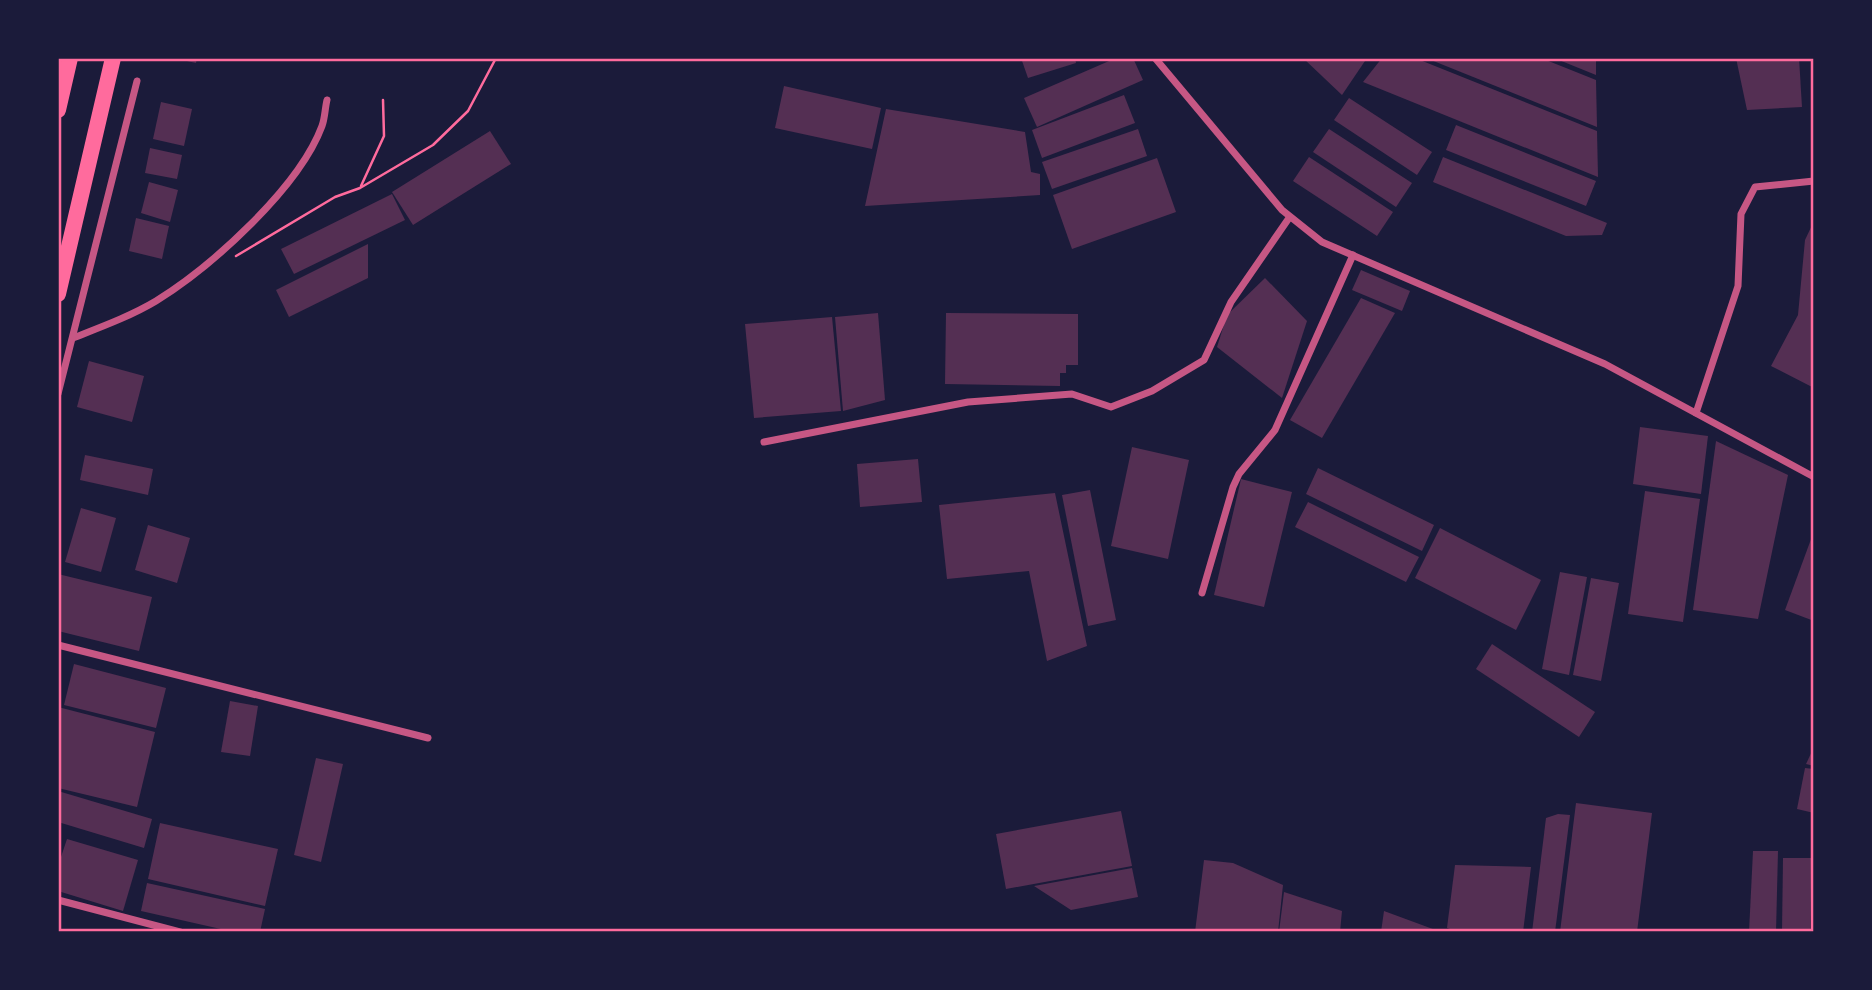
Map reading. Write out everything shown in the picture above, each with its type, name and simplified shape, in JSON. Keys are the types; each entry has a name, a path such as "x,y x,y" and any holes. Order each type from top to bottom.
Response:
{"highway":[{"path":"58,110 70,58"},
{"path":"58,294 113,58"}],"street":[{"path":"1155,58 1289,218 1322,242 1605,364 1814,477"},
{"path":"58,394 137,81"},
{"path":"73,338 163,296 189,279 255,218 298,170 322,126 327,100"},
{"path":"1696,413 1738,286 1741,214 1755,187 1814,181"},
{"path":"764,442 968,402 1072,394 1111,407 1152,391 1205,360 1231,302 1289,218"},
{"path":"1202,593 1233,487 1239,474 1275,430 1353,255"},
{"path":"58,645 428,738"},
{"path":"58,901 180,932"}],"path":[{"path":"228,262 335,197 360,188 433,145 468,110 496,58"},
{"path":"360,188 384,136 383,100"}],"building":[{"path":"173,58 197,58 196,63"},
{"path":"1021,58 1075,58 1076,63 1028,78"},
{"path":"1116,58 1133,58 1143,80 1037,127 1024,98"},
{"path":"1303,58 1367,58 1342,95"},
{"path":"1382,58 1415,58 1597,131 1598,177 1363,82"},
{"path":"1426,58 1541,58 1596,80 1597,127"},
{"path":"1554,58 1596,58 1596,75"},
{"path":"1736,58 1799,58 1802,107 1747,110"},
{"path":"784,86 881,108 872,149 775,128"},
{"path":"1124,95 1135,123 1042,158 1032,130"},
{"path":"1349,98 1432,152 1417,175 1334,120"},
{"path":"161,102 192,109 184,146 153,139"},
{"path":"886,109 1025,132 1031,172 1040,174 1040,195 865,206"},
{"path":"1456,125 1596,181 1586,206 1446,150"},
{"path":"1138,129 1147,156 1052,189 1042,162"},
{"path":"1329,129 1412,183 1396,207 1313,152"},
{"path":"490,131 511,164 413,225 392,192"},
{"path":"150,148 182,155 177,179 145,173"},
{"path":"1309,157 1393,212 1377,236 1293,181"},
{"path":"1443,157 1607,223 1602,235 1566,236 1433,182"},
{"path":"1157,158 1176,212 1072,249 1053,195"},
{"path":"149,182 178,190 170,222 141,213"},
{"path":"392,194 405,220 294,274 281,249"},
{"path":"136,218 169,226 162,259 129,251"},
{"path":"1814,221 1814,388 1771,366 1798,315 1805,240"},
{"path":"368,244 368,278 289,317 276,290"},
{"path":"1361,270 1410,291 1402,311 1352,290"},
{"path":"1265,278 1307,321 1282,398 1217,347 1227,315"},
{"path":"1361,298 1395,313 1322,438 1290,420"},
{"path":"878,313 885,400 843,411 835,317"},
{"path":"946,313 1078,314 1078,365 1066,365 1066,373 1060,373 1060,386 945,384"},
{"path":"832,317 841,411 754,418 745,324"},
{"path":"89,361 144,376 132,422 77,407"},
{"path":"1640,427 1708,436 1701,494 1633,484"},
{"path":"1716,441 1788,475 1758,619 1693,610"},
{"path":"1132,447 1189,460 1168,559 1111,546"},
{"path":"85,455 153,469 148,495 80,480"},
{"path":"918,459 922,502 860,507 857,464"},
{"path":"1318,468 1434,525 1422,551 1306,494"},
{"path":"1241,479 1292,492 1264,607 1214,595"},
{"path":"1090,490 1116,620 1088,626 1062,495"},
{"path":"1645,491 1700,499 1683,622 1628,614"},
{"path":"1055,493 1087,646 1047,661 1029,571 947,579 939,505"},
{"path":"1308,502 1419,557 1406,582 1295,527"},
{"path":"81,508 116,518 101,572 65,562"},
{"path":"148,525 190,538 177,583 135,570"},
{"path":"1440,528 1541,580 1516,630 1415,578"},
{"path":"1814,531 1814,621 1785,610"},
{"path":"1560,572 1587,577 1569,675 1542,669"},
{"path":"58,574 152,597 139,651 58,631"},
{"path":"1591,578 1619,583 1601,681 1573,675"},
{"path":"1492,644 1595,712 1579,737 1476,669"},
{"path":"74,664 166,688 156,728 64,705"},
{"path":"230,701 258,706 250,756 221,752"},
{"path":"58,707 155,732 137,807 58,788"},
{"path":"1814,747 1814,766 1806,764"},
{"path":"316,758 343,764 321,862 294,855"},
{"path":"1805,768 1814,769 1814,813 1797,809"},
{"path":"58,791 152,819 144,848 58,822"},
{"path":"1576,803 1652,813 1637,932 1560,932"},
{"path":"1121,811 1132,866 1006,889 996,834"},
{"path":"1558,814 1570,815 1555,932 1532,932 1546,818"},
{"path":"160,823 278,849 265,906 148,879"},
{"path":"67,839 138,860 123,911 58,891 58,866"},
{"path":"1753,851 1778,851 1776,932 1749,932"},
{"path":"1783,858 1811,858 1810,932 1782,932"},
{"path":"1204,860 1233,863 1283,885 1278,932 1195,932"},
{"path":"1455,865 1531,867 1523,932 1459,932 1447,928"},
{"path":"1132,868 1138,897 1071,910 1034,886"},
{"path":"147,883 265,909 260,932 234,932 141,911"},
{"path":"1284,892 1342,911 1340,932 1279,932"},
{"path":"1384,911 1441,932 1381,932"}]}
